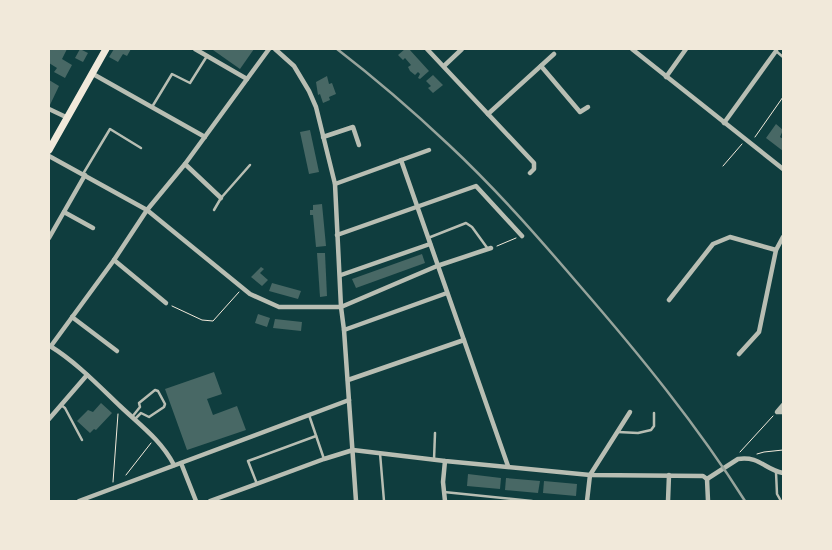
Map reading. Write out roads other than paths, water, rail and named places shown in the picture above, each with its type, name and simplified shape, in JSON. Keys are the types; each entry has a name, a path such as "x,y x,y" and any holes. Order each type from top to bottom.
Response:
{"main road":[{"path":"49,150 106,49"}],"street":[{"path":"194,49 247,79"},
{"path":"174,465 166,451 155,439 88,375 50,346 114,260 147,210 205,137 269,49"},
{"path":"275,49 294,66 309,91 335,184 341,275 341,306 356,501"},
{"path":"427,49 534,163 534,170 530,173"},
{"path":"444,66 462,49"},
{"path":"632,49 783,169"},
{"path":"666,77 686,49"},
{"path":"724,123 776,51"},
{"path":"488,114 554,54"},
{"path":"541,66 580,112 588,108"},
{"path":"92,74 205,137"},
{"path":"49,108 68,118"},
{"path":"323,136 354,127 359,144"},
{"path":"335,184 428,150"},
{"path":"49,156 147,210 250,294 280,307 341,306 437,266 490,248"},
{"path":"401,160 508,466"},
{"path":"184,164 221,198"},
{"path":"49,238 84,175"},
{"path":"337,235 476,186 522,236"},
{"path":"64,212 92,228"},
{"path":"668,300 713,244 730,237 776,250"},
{"path":"739,354 760,332 776,250 783,237"},
{"path":"341,275 430,244"},
{"path":"114,260 166,303"},
{"path":"344,330 447,293"},
{"path":"72,317 117,351"},
{"path":"348,380 464,340"},
{"path":"49,419 88,375"},
{"path":"81,501 180,462 349,400"},
{"path":"783,405 777,412 783,412"},
{"path":"587,501 590,475 630,412"},
{"path":"210,501 220,500 257,484 353,450 590,475 703,476 708,479"},
{"path":"708,479 738,460 747,459 757,460 776,472 783,473"},
{"path":"445,461 443,482 445,501"},
{"path":"180,462 196,501"},
{"path":"668,501 669,475"},
{"path":"708,479 708,501"}],"lane":[{"path":"776,51 783,57"},
{"path":"152,107 172,74 190,83 207,56"},
{"path":"84,175 110,129 141,148"},
{"path":"214,210 221,198 250,165"},
{"path":"428,238 466,223 472,227 490,248"},
{"path":"155,390 158,391 165,404 164,407 149,417 141,413 133,418 140,407 139,403 155,390"},
{"path":"61,405 65,408 82,440"},
{"path":"618,432 638,433 651,430 654,426 654,413"},
{"path":"308,414 324,459"},
{"path":"434,460 435,433"},
{"path":"257,484 248,461 316,436"},
{"path":"380,453 384,501"},
{"path":"776,472 777,494 781,501"},
{"path":"444,492 532,501"},
{"path":"476,496 477,501"}],"railway":[{"path":"337,49 435,132 500,196 532,231 667,390 745,501"}]}
